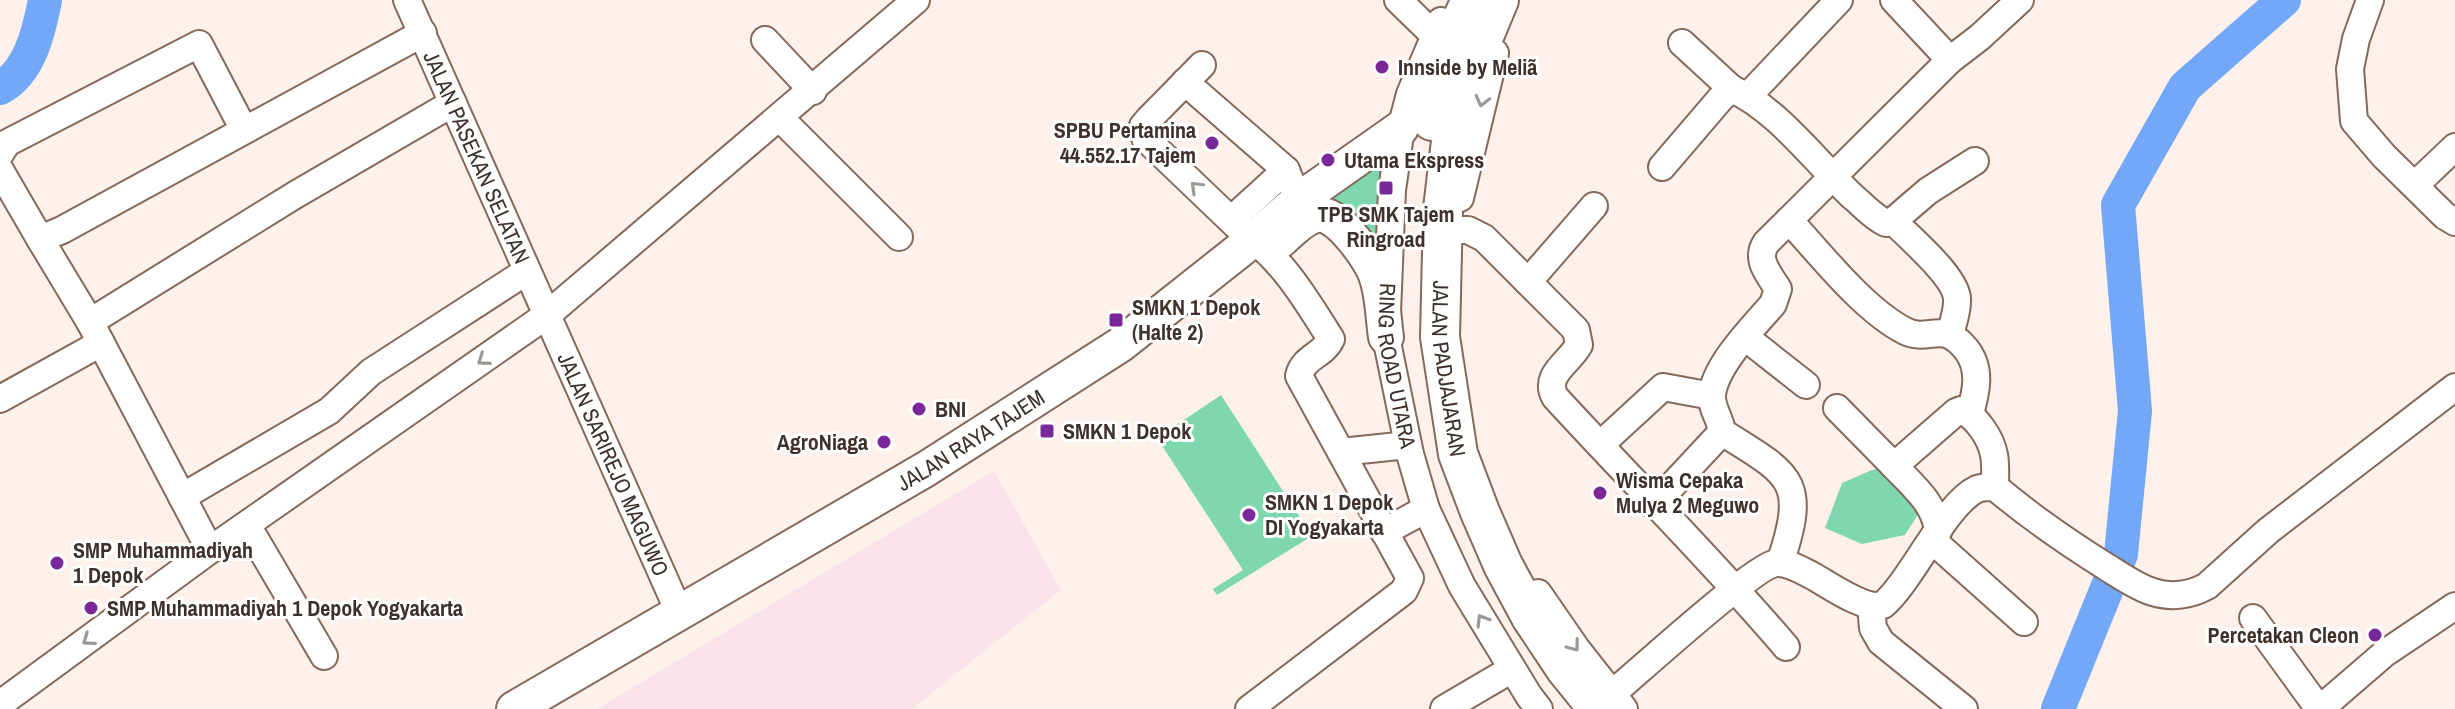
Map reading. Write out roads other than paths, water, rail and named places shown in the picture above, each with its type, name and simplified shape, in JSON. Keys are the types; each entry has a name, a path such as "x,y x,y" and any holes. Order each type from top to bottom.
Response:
{"highway":[{"name":"JALAN PADJAJARAN","path":"1471,0 1446,54 1430,131 1423,200 1421,343 1440,459 1460,521 1485,580 1516,635 1568,709"},
{"name":"JALAN PADJAJARAN","path":"1499,0 1472,65 1451,141 1443,209 1440,337 1458,454 1503,565 1531,617 1565,668 1611,704"}],"main road":[{"name":"JALAN RAYA TAJEM","path":"558,709 932,477 1120,345 1297,196 1401,128"},
{"path":"1297,196 1337,221 1360,247 1376,274 1386,337"},
{"name":"JALAN RAYA TAJEM","path":"514,709 679,612 932,477"}],"street":[{"path":"2,706 210,550 547,315 916,0"},
{"path":"1398,0 1434,35"},
{"name":"RING ROAD UTARA","path":"1451,0 1410,94 1401,128 1392,190 1386,337 1408,445 1426,509 1462,586 1539,709"},
{"path":"1514,0 1491,66 1454,230 1451,283 1456,347 1470,424 1488,484 1518,555 1544,603 1611,704 1735,588 1756,572 1780,563 1797,568 1871,606 1883,605 1969,494 1979,488 1995,487 2132,583 2155,593 2177,595 2196,592 2207,586 2268,531 2455,387"},
{"path":"1662,167 1721,98 1740,92 1839,0"},
{"path":"1894,0 1950,60"},
{"path":"1780,563 1792,526 1793,492 1788,480 1768,460 1722,432 1712,396 1719,374 1776,299 1778,289 1761,255 1766,243 1950,60 2020,0"},
{"path":"2370,0 2356,39 2350,69 2354,121 2384,156 2445,216 2455,222"},
{"name":"JALAN PASEKAN SELATAN","path":"411,2 547,315"},
{"path":"40,239 75,223 423,33"},
{"path":"765,40 813,91"},
{"path":"1682,43 1740,92 1876,218 1886,223 1975,161"},
{"path":"0,154 7,143 199,44 244,130"},
{"path":"1249,709 1404,591 1410,578 1299,376 1304,363 1328,345 1331,339 1290,274 1145,138 1143,126 1194,73 1297,196"},
{"path":"0,399 295,195 453,103"},
{"path":"780,118 899,237"},
{"path":"2415,185 2455,147"},
{"path":"0,170 96,333 210,550"},
{"path":"1528,282 1594,206"},
{"path":"1789,220 1884,317 1917,335 1950,334 1967,351 1975,367 1977,387 1970,414"},
{"path":"1893,221 1941,271 1956,293 1956,311 1950,334"},
{"path":"1454,230 1468,230 1484,238 1576,330 1579,338 1576,351 1552,379 1551,389 1786,647"},
{"path":"182,497 329,411 371,372 527,271"},
{"name":"JALAN SARIREJO MAGUWO","path":"547,315 679,612"},
{"path":"1745,337 1806,385"},
{"path":"1600,445 1663,387 1712,396"},
{"path":"1837,408 1926,500 1937,523 1935,536"},
{"path":"1894,466 1961,410 1970,414 1987,437 1994,453 1995,487"},
{"path":"1654,505 1722,432"},
{"path":"1341,452 1408,445"},
{"path":"1384,532 1426,509"},
{"path":"247,525 324,656"},
{"path":"1935,536 2024,622"},
{"path":"1871,606 1873,628 1881,642 1964,709"},
{"path":"2253,618 2320,709 2385,653 2455,606"},
{"path":"1444,709 1512,669"}],"waterway":[{"path":"0,88 19,72 32,50 45,0"},
{"path":"2058,709 2121,554 2135,411 2118,205 2185,87 2284,0"}],"place":[{"name":"Innside by Meliã","path":"1382,67"},
{"name":"SPBU Pertamina 44.552.17 Tajem","path":"1212,143"},
{"name":"Utama Ekspress","path":"1328,160"},
{"name":"TPB SMK Tajem Ringroad","path":"1386,188"},
{"name":"SMKN 1 Depok (Halte 2)","path":"1116,320"},
{"name":"BNI","path":"919,409"},
{"name":"SMKN 1 Depok","path":"1047,431"},
{"name":"AgroNiaga","path":"884,442"},
{"name":"Wisma Cepaka Mulya 2 Meguwo","path":"1600,493"},
{"name":"SMKN 1 Depok DI Yogyakarta","path":"1249,515"},
{"name":"SMP Muhammadiyah 1 Depok","path":"57,563"},
{"name":"SMP Muhammadiyah 1 Depok Yogyakarta","path":"91,608"},
{"name":"Percetakan Cleon","path":"2375,635"}]}
